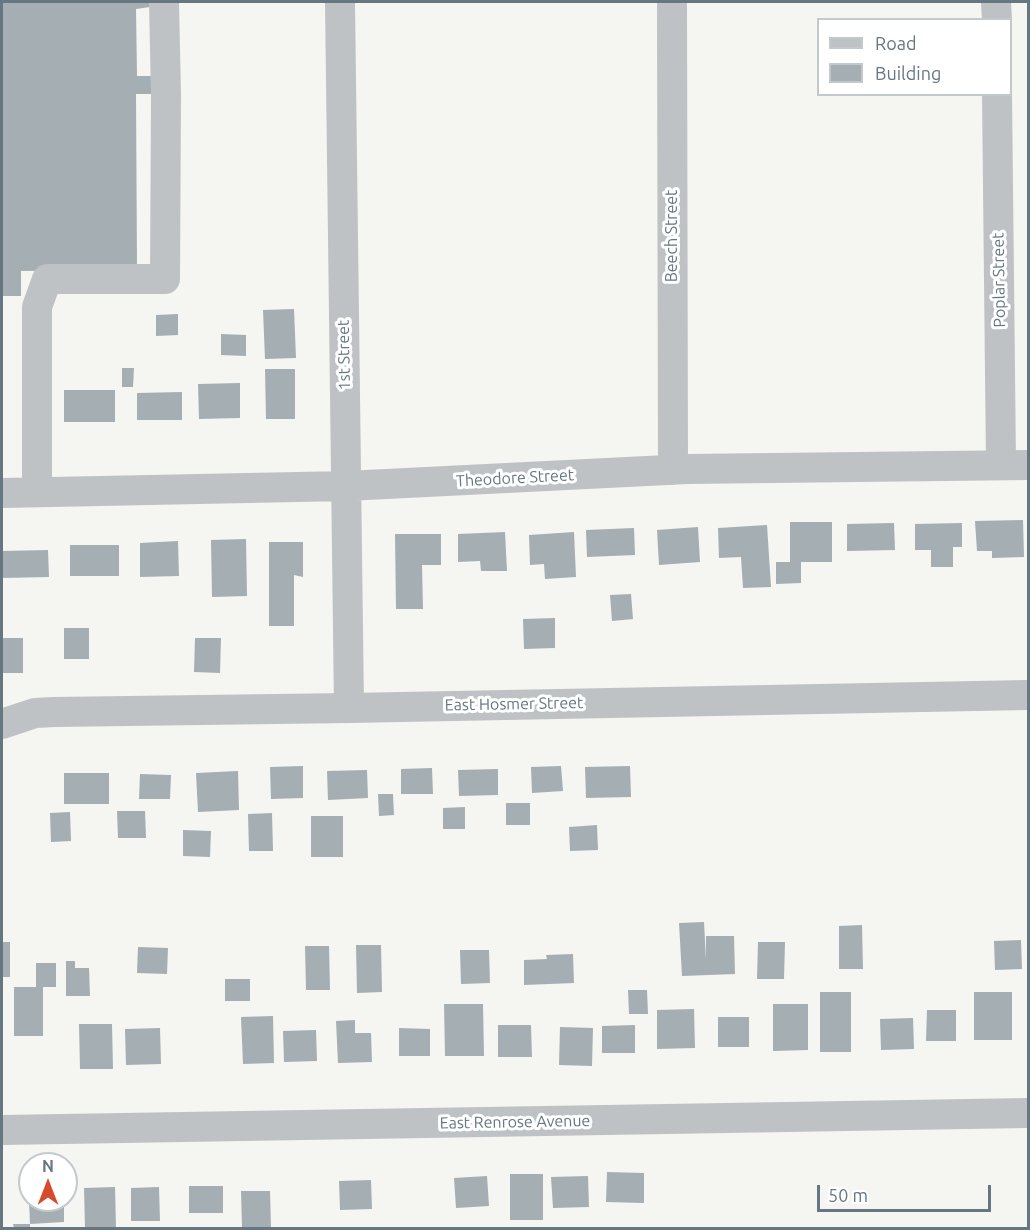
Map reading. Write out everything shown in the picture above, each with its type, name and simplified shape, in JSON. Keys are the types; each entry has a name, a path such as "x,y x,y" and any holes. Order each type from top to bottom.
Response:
{"street":[{"path":"37,492 37,307 47,279 165,279 164,2"},
{"name":"1st Street","path":"340,2 349,708"},
{"name":"Beech Street","path":"672,2 673,470"},
{"path":"996,2 997,18"},
{"name":"Poplar Street","path":"997,96 1015,465"},
{"name":"Theodore Street","path":"2,493 346,486 673,470 1015,465"},
{"name":"East Hosmer Street","path":"2,724 35,713 54,712 1029,695"},
{"name":"East Renrose Avenue","path":"2,1130 1029,1113"}],"building":[{"path":"2,2 150,2 150,7 136,9 137,76 154,76 154,94 136,94 137,270 21,271 21,296 2,296"},
{"path":"294,309 296,358 265,359 263,310"},
{"path":"178,314 178,335 156,336 156,315"},
{"path":"221,334 246,335 246,356 221,355"},
{"path":"122,368 134,368 133,387 122,387"},
{"path":"265,369 295,369 295,419 266,419"},
{"path":"240,383 240,418 199,419 198,384"},
{"path":"64,390 115,390 115,422 64,422"},
{"path":"182,392 182,420 137,420 137,393"},
{"path":"1023,520 1024,557 992,558 992,551 977,551 975,521"},
{"path":"790,522 832,522 832,562 801,562 801,583 776,584 776,562 790,562"},
{"path":"894,523 895,550 847,551 847,524"},
{"path":"962,523 962,547 953,547 953,567 931,567 931,550 915,550 915,524"},
{"path":"767,525 771,587 743,588 741,557 719,558 718,528"},
{"path":"698,527 700,562 659,565 657,530"},
{"path":"634,528 635,555 587,557 586,530"},
{"path":"505,532 507,571 481,571 480,561 458,562 458,534"},
{"path":"574,532 576,577 545,579 544,564 530,565 529,535"},
{"path":"395,534 441,534 441,565 422,565 423,609 396,609"},
{"path":"246,539 247,596 212,597 211,540"},
{"path":"178,541 179,576 140,577 140,543"},
{"path":"269,542 303,542 303,577 294,575 294,626 269,626"},
{"path":"70,545 119,545 119,576 70,576"},
{"path":"48,550 49,577 2,578 2,551"},
{"path":"631,594 633,619 612,621 610,595"},
{"path":"555,618 555,648 524,649 523,619"},
{"path":"64,628 89,628 89,659 64,659"},
{"path":"2,638 23,638 23,673 2,673"},
{"path":"195,638 221,638 220,673 194,672"},
{"path":"303,766 303,798 271,799 270,767"},
{"path":"561,766 563,791 532,793 531,767"},
{"path":"630,766 631,797 586,798 585,767"},
{"path":"432,768 433,794 401,794 401,769"},
{"path":"498,769 498,795 459,796 458,770"},
{"path":"367,770 368,798 328,800 327,771"},
{"path":"238,771 239,810 198,812 196,773"},
{"path":"64,773 109,773 109,804 64,804"},
{"path":"140,774 171,775 170,799 139,799"},
{"path":"378,794 393,794 394,815 379,816"},
{"path":"506,803 530,803 530,825 506,825"},
{"path":"465,807 465,829 443,829 443,808"},
{"path":"117,811 145,811 146,838 118,838"},
{"path":"70,812 71,841 51,842 50,813"},
{"path":"272,813 273,851 249,851 248,814"},
{"path":"311,816 343,816 343,857 311,857"},
{"path":"597,825 598,850 570,851 569,827"},
{"path":"183,830 211,831 210,857 183,856"},
{"path":"704,922 706,960 706,936 734,936 735,974 682,976 679,923"},
{"path":"862,925 863,969 839,969 839,926"},
{"path":"1021,940 1022,969 995,970 994,941"},
{"path":"2,942 10,942 10,977 2,977"},
{"path":"758,942 785,942 784,979 757,979"},
{"path":"356,945 381,945 382,992 357,993"},
{"path":"305,946 329,946 330,990 306,990"},
{"path":"138,947 168,948 167,974 137,973"},
{"path":"460,950 489,950 490,983 461,984"},
{"path":"573,954 574,983 524,985 524,960 547,959 546,955"},
{"path":"66,961 75,961 75,968 89,968 90,996 66,996"},
{"path":"36,963 56,963 56,987 43,987 43,1036 14,1036 14,987 36,987"},
{"path":"225,979 250,979 250,1001 225,1001"},
{"path":"628,990 647,990 648,1014 629,1014"},
{"path":"820,992 851,992 851,1052 820,1052"},
{"path":"974,992 1012,992 1012,1040 974,1040"},
{"path":"444,1004 483,1004 484,1056 445,1056"},
{"path":"773,1004 808,1004 808,1050 773,1051"},
{"path":"694,1009 695,1048 657,1049 657,1010"},
{"path":"927,1010 956,1010 956,1041 926,1041"},
{"path":"273,1016 274,1063 243,1064 241,1017"},
{"path":"718,1017 749,1017 749,1047 718,1047"},
{"path":"913,1018 914,1049 881,1050 880,1019"},
{"path":"355,1020 355,1033 371,1033 372,1062 338,1063 336,1021"},
{"path":"79,1024 112,1024 113,1069 80,1069"},
{"path":"498,1025 531,1025 532,1057 498,1057"},
{"path":"635,1025 635,1053 602,1053 602,1026"},
{"path":"560,1027 593,1028 592,1066 559,1065"},
{"path":"160,1028 161,1064 126,1065 125,1029"},
{"path":"399,1028 430,1029 430,1056 399,1056"},
{"path":"316,1030 317,1061 284,1062 283,1031"},
{"path":"607,1172 644,1173 644,1203 606,1202"},
{"path":"510,1174 543,1174 543,1220 510,1220"},
{"path":"487,1176 489,1206 456,1208 454,1178"},
{"path":"588,1176 589,1207 553,1208 551,1177"},
{"path":"371,1180 372,1209 340,1210 339,1181"},
{"path":"189,1186 223,1186 223,1213 189,1213"},
{"path":"115,1187 116,1228 85,1228 84,1188"},
{"path":"159,1187 160,1221 131,1221 131,1188"},
{"path":"241,1191 270,1191 271,1228 242,1228"},
{"path":"30,1212 64,1212 64,1222 30,1224"},
{"path":"13,1224 30,1224 30,1228 14,1228"}]}
